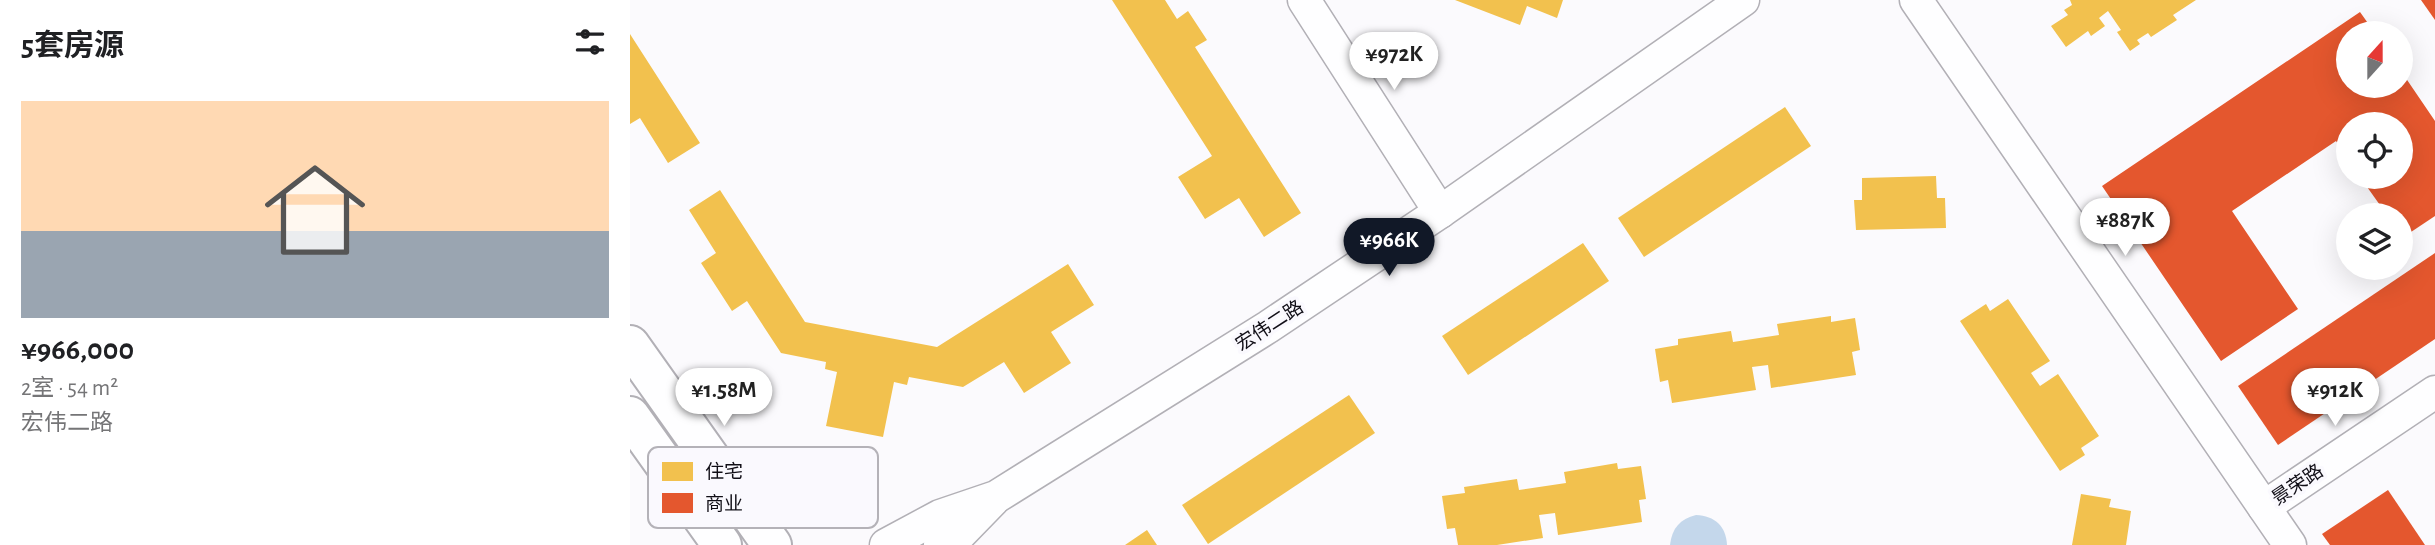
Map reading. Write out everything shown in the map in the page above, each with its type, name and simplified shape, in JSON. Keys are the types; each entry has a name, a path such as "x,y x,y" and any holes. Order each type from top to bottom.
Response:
{"main road":[{"path":"630,345 702,447"},
{"path":"630,416 652,447"},
{"path":"710,528 722,545"},
{"path":"760,528 772,545"}],"street":[{"path":"1304,0 1440,212"},
{"name":"宏伟二路","path":"886,545 940,516 996,497 1268,327 1440,212 1743,0"},
{"path":"1916,0 2290,545"},
{"name":"景荣路","path":"2264,507 2435,393"},
{"name":"宏伟二路","path":"940,545 959,535 996,497"}],"water":[{"path":"1696,515 1709,517 1718,523 1722,527 1727,545 1670,545 1678,525"}],"building: 住宅":[{"path":"1112,0 1165,0 1177,19 1188,11 1207,40 1195,47 1301,213 1264,237 1239,198 1205,219 1178,177 1212,156"},
{"path":"1455,0 1563,0 1557,18 1527,6 1520,25"},
{"path":"2070,0 2196,0 2173,15 2177,20 2151,37 2148,33 2137,40 2140,44 2130,51 2117,32 2121,30 2108,11 2099,18 2105,26 2091,36 2088,31 2066,47 2051,26 2068,15 2064,10 2072,5"},
{"path":"630,34 700,143 668,163 640,118 630,124"},
{"path":"1785,107 1811,146 1644,257 1618,218"},
{"path":"1936,176 1937,198 1945,198 1946,228 1856,230 1854,200 1862,200 1862,178"},
{"path":"720,190 805,322 937,347 1068,264 1094,305 1051,332 1071,363 1024,393 1004,362 963,387 909,377 907,385 894,382 883,437 826,426 837,372 825,369 826,362 781,353 747,301 732,311 701,263 716,253 689,210"},
{"path":"1583,243 1609,281 1468,375 1442,336"},
{"path":"2008,299 2050,361 2031,373 2040,386 2058,374 2099,436 2081,448 2085,455 2060,471 1960,321 1986,304 1990,311"},
{"path":"1831,316 1831,322 1855,318 1860,350 1852,352 1856,375 1771,388 1768,365 1752,367 1756,390 1672,403 1668,380 1660,382 1655,349 1678,345 1678,339 1731,331 1733,342 1779,335 1777,324"},
{"path":"1349,395 1375,433 1208,544 1182,505"},
{"path":"1617,463 1618,469 1641,466 1646,499 1639,500 1642,522 1558,535 1555,513 1539,515 1543,538 1497,545 1458,545 1455,528 1447,529 1442,496 1465,493 1464,487 1517,479 1519,490 1566,483 1564,472"},
{"path":"2081,494 2111,499 2109,507 2131,511 2126,545 2072,545"},
{"path":"1147,530 1157,545 1125,545"}],"building: 商业":[{"path":"2421,0 2435,0 2435,20"},
{"path":"2360,12 2366,21 2347,21"},
{"path":"2336,28 2336,98 2413,98 2413,89 2435,121 2435,216 2413,231 2413,203 2378,203 2369,189 2413,189 2413,112 2336,112 2336,141 2232,211 2298,309 2221,361 2102,186"},
{"path":"2435,253 2435,339 2278,445 2238,386 2395,280 2413,280 2413,268"},
{"path":"2388,490 2425,545 2330,545 2322,534"}]}
